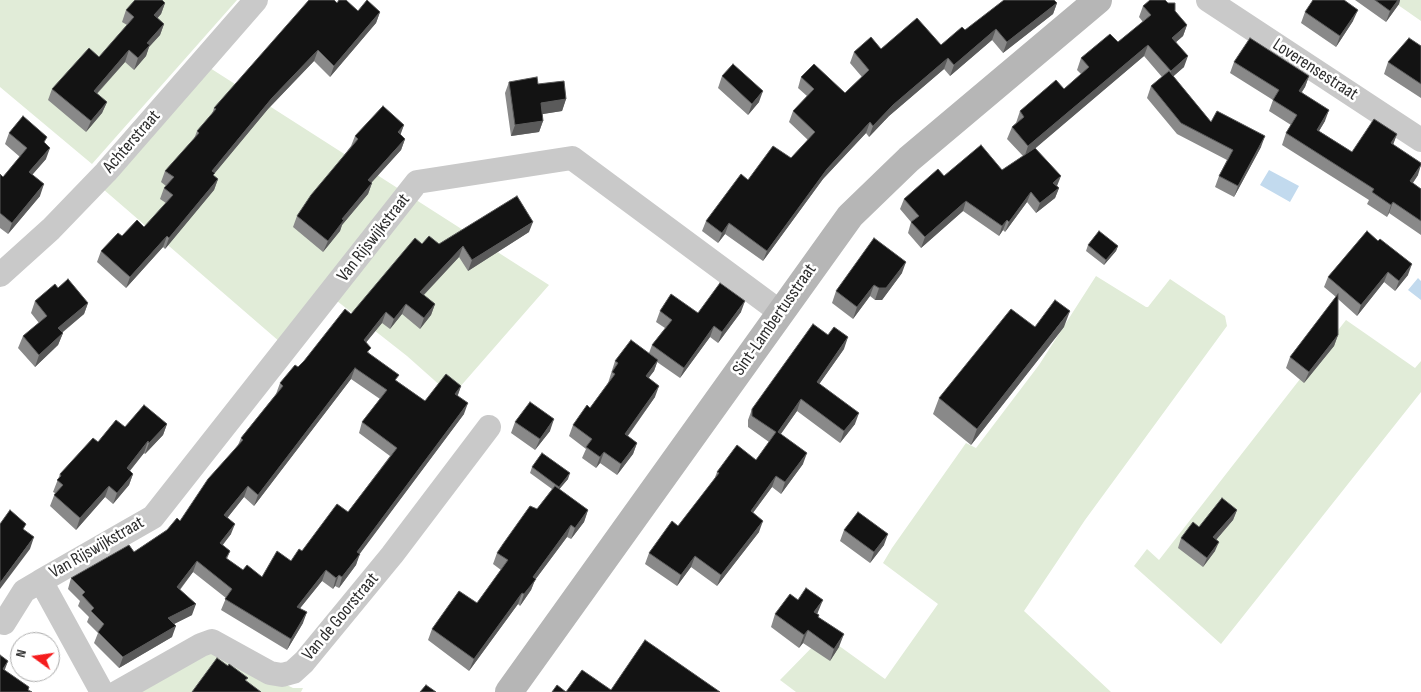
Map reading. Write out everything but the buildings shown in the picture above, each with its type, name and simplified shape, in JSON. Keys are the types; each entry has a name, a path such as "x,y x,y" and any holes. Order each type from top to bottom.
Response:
{"main road":[{"name":"Sint-Lambertusstraat","path":"509,692 838,232 875,190 1098,0"}],"street":[{"name":"Achterstraat","path":"0,275 52,229 106,172 256,0"},
{"name":"Loverensestraat","path":"1208,0 1421,140"},
{"name":"Van Rijswijkstraat","path":"4,623 24,591 153,517 417,182 572,158 780,312"},
{"name":"Van de Goorstraat","path":"118,692 201,645 212,641 270,672 282,675 293,672 304,662 392,555 488,427"},
{"name":"Van Rijswijkstraat","path":"41,581 102,692"}],"green space":[{"path":"0,0 237,0 92,164 0,87"},
{"path":"1391,0 1421,0 1421,21"},
{"path":"210,68 549,285 452,396 407,356 337,301 280,342 103,189"},
{"path":"1096,276 1146,307 1148,307 1170,279 1225,316 1227,326 1085,520 1024,611 1111,692 796,692 780,680 824,635 885,679 938,604 883,563 966,443 976,448 1039,365"},
{"path":"1346,320 1415,368 1421,361 1421,392 1221,644 1134,566 1147,549 1159,560"},
{"path":"211,649 293,688 303,688 301,692 131,692"}],"water":[{"path":"1269,170 1299,186 1290,202 1260,185"},
{"path":"1418,278 1421,281 1421,300 1408,290"}]}
